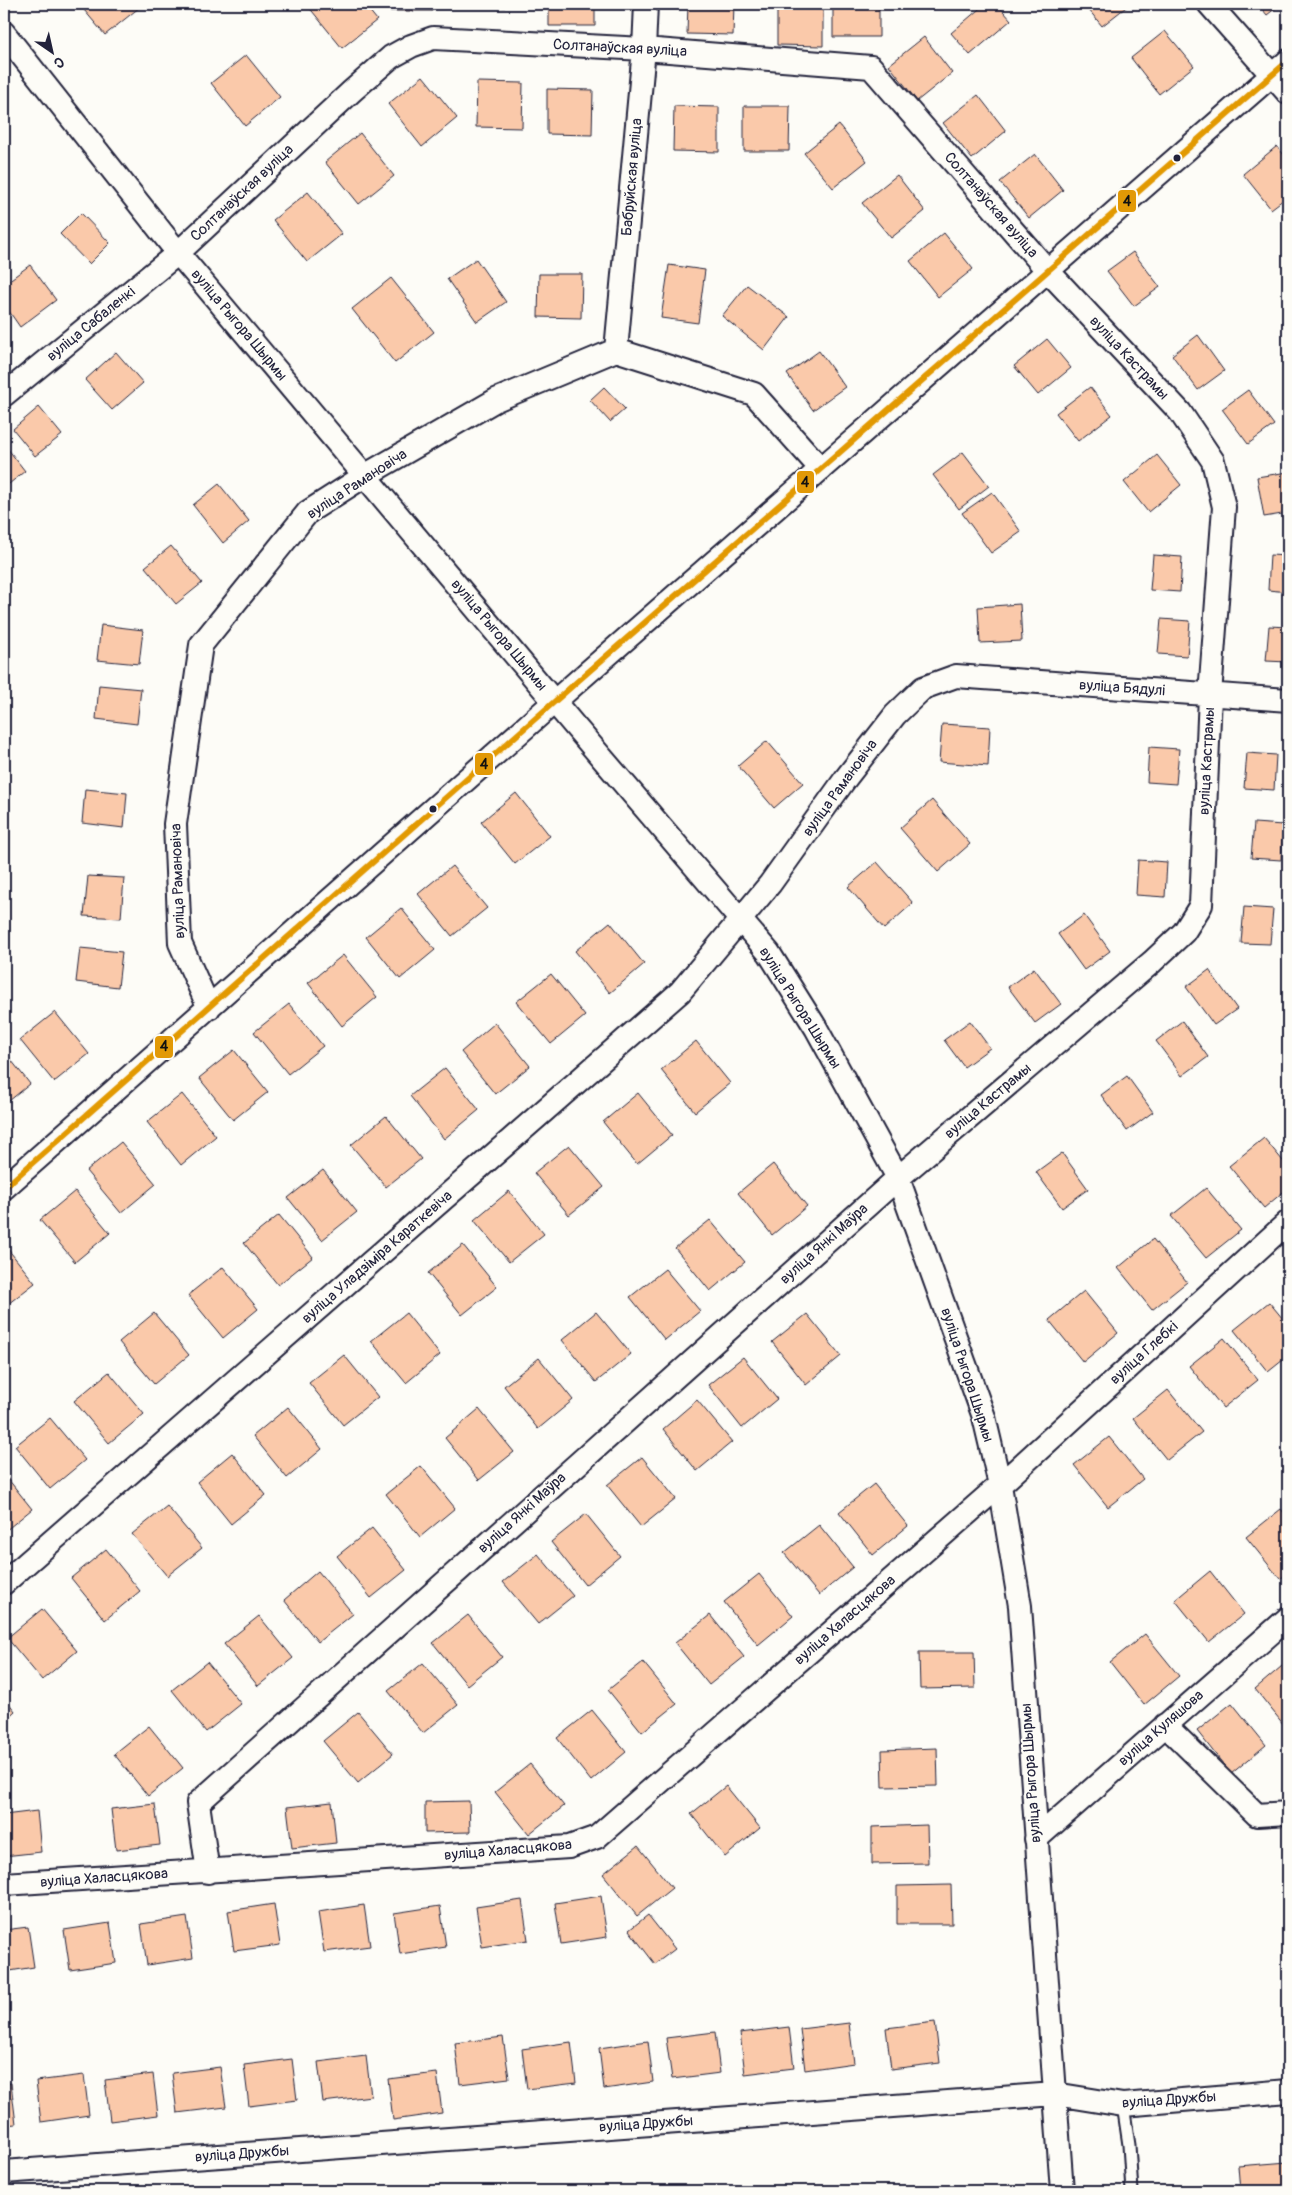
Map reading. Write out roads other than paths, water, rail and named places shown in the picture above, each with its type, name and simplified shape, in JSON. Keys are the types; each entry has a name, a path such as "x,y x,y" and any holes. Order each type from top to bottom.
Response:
{"street":[{"name":"Бабруйская вуліца","path":"616,350 644,49 646,4"},
{"path":"1209,4 1281,68 1288,92"},
{"name":"вуліца Рыгора Шырмы","path":"4,33 178,253 366,475 554,702 768,953 816,1028 898,1178 984,1418 1000,1485 1020,1606 1062,2191"},
{"name":"Солтанаўская вуліца","path":"178,253 391,57 411,46 433,38 644,49 871,67 1048,271"},
{"path":"4,1188 554,702 1281,68"},
{"name":"вуліца Сабаленкі","path":"4,395 178,253"},
{"name":"вуліца Кастрамы","path":"898,1178 1152,962 1184,932 1201,905 1210,695 1224,507 1213,461 1180,412 1048,271"},
{"path":"616,350 754,394 822,469"},
{"name":"вуліца Рамановіча","path":"208,1008 180,943 174,824 200,646 308,512 366,475 496,400 616,350"},
{"name":"вуліца Рамановіча","path":"740,921 770,884 846,778 895,714 923,688 956,676"},
{"name":"вуліца Бядулі","path":"956,676 1288,700"},
{"name":"вуліца Уладзіміра Караткевіча","path":"4,1583 680,992 740,921"},
{"name":"вуліца Янкі Маўра","path":"208,1872 198,1802 898,1178"},
{"name":"вуліца Глебкі","path":"1000,1485 1288,1222"},
{"name":"вуліца Халасцякова","path":"4,1884 208,1872 569,1846 596,1837 1000,1485"},
{"name":"вуліца Куляшова","path":"1036,1839 1288,1618"},
{"path":"1165,1724 1257,1815 1288,1813"},
{"name":"вуліца Дружбы","path":"4,2172 1056,2094 1123,2105 1288,2091"}],"lane":[{"path":"1123,2105 1129,2145 1132,2191"}]}
